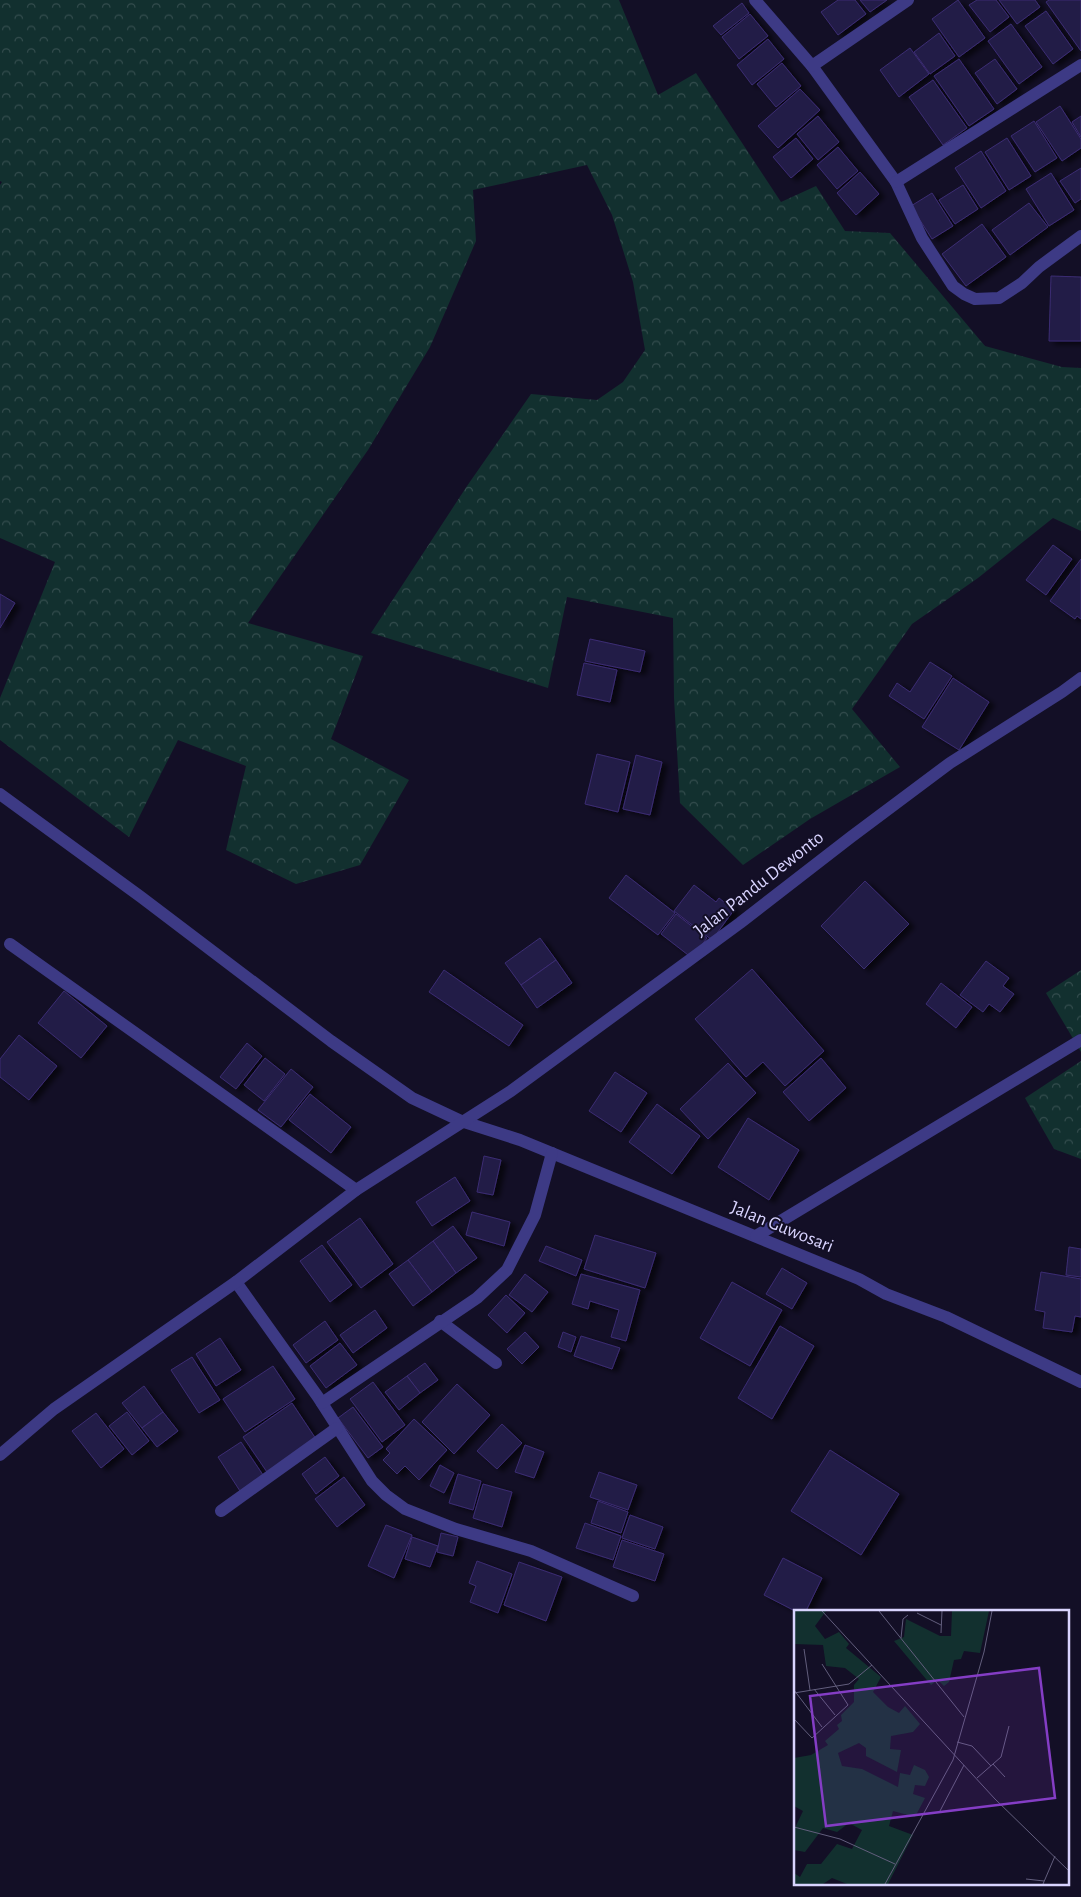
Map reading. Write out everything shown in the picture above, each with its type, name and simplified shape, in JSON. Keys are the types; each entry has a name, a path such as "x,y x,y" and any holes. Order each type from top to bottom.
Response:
{"street":[{"path":"755,0 812,66 896,182 922,238 953,286 964,294 975,299 998,298 1009,292 1081,236"},
{"path":"812,66 908,0"},
{"path":"896,182 1081,65"},
{"name":"Jalan Pandu Dewonto","path":"0,1455 54,1409 236,1282 356,1190 511,1091 587,1036 740,923 950,763 1081,678"},
{"name":"Jalan Guwosari","path":"0,794 412,1098 462,1121 520,1140 859,1279 886,1294 946,1318 1081,1382"},
{"path":"10,944 356,1190"},
{"path":"756,1236 1081,1040"},
{"path":"322,1403 440,1321 477,1298 507,1270 535,1215 552,1153"},
{"path":"236,1282 322,1403 372,1481 386,1496 405,1509 456,1529 531,1551 633,1596"},
{"path":"440,1321 496,1363"},
{"path":"221,1512 337,1428"}],"green space":[{"path":"0,0 619,0 658,95 696,73 781,202 816,186 845,231 890,233 985,346 1062,367 1081,368 1081,531 1053,518 978,578 912,624 852,709 900,767 810,819 743,865 680,803 674,698 673,618 567,597 548,688 371,633 467,486 531,394 597,400 623,382 645,350 633,282 612,215 587,165 473,190 476,241 430,347 368,450 248,623 363,656 331,739 409,780 360,865 296,884 226,850 246,766 178,740 129,837 0,740 0,698 55,562 0,538 0,185 2,182 0,181"},
{"path":"1081,970 1081,1052 1046,993"},
{"path":"1081,1061 1081,1159 1054,1149 1025,1098"}],"building":[{"path":"838,0 855,0 866,14 838,35 821,12"},
{"path":"860,0 887,0 870,12"},
{"path":"958,0 985,38 959,57 932,19"},
{"path":"977,0 996,0 1009,17 990,32 969,5"},
{"path":"999,0 1035,0 1040,7 1017,24"},
{"path":"1049,0 1081,0 1081,51 1046,2"},
{"path":"742,3 749,13 721,35 713,26"},
{"path":"1046,11 1073,49 1053,64 1025,26"},
{"path":"750,14 768,36 739,59 722,37"},
{"path":"1011,24 1042,67 1019,84 988,41"},
{"path":"939,33 955,56 930,74 914,52"},
{"path":"768,39 784,59 752,85 737,65"},
{"path":"910,48 929,74 899,97 880,70"},
{"path":"959,59 994,109 969,126 934,76"},
{"path":"995,59 1017,89 997,104 975,73"},
{"path":"782,63 801,86 776,107 757,84"},
{"path":"933,80 967,128 943,145 909,97"},
{"path":"800,89 820,110 778,148 758,126"},
{"path":"1060,106 1081,139 1081,148 1062,161 1036,122"},
{"path":"818,116 839,142 818,160 797,134"},
{"path":"1081,116 1081,137 1072,122"},
{"path":"1034,121 1057,158 1035,172 1011,136"},
{"path":"796,138 813,159 791,178 773,157"},
{"path":"1007,138 1031,176 1009,190 985,152"},
{"path":"838,147 858,171 837,189 817,165"},
{"path":"981,151 1006,191 981,208 955,168"},
{"path":"1081,168 1081,199 1075,203 1060,181"},
{"path":"860,172 879,194 856,215 837,193"},
{"path":"1051,173 1074,210 1049,226 1026,189"},
{"path":"963,185 978,209 955,224 939,200"},
{"path":"932,193 953,226 932,239 911,206"},
{"path":"1029,203 1048,227 1010,255 992,230"},
{"path":"982,224 1006,257 966,286 942,254"},
{"path":"1051,276 1081,277 1081,341 1049,341"},
{"path":"1053,545 1072,559 1046,595 1026,580"},
{"path":"1081,559 1081,619 1077,616 1075,619 1050,601"},
{"path":"0,594 15,603 0,628"},
{"path":"590,639 645,651 640,672 585,661"},
{"path":"930,662 952,676 924,719 889,696 897,683 910,692"},
{"path":"584,663 617,670 610,702 577,695"},
{"path":"953,678 989,702 959,750 922,727"},
{"path":"597,754 630,762 618,812 585,804"},
{"path":"636,755 662,762 650,815 623,809"},
{"path":"626,875 675,913 658,935 609,898"},
{"path":"865,881 909,924 864,969 821,926"},
{"path":"694,885 716,902 719,898 734,910 712,940 674,911"},
{"path":"676,914 707,938 692,958 661,934"},
{"path":"540,938 556,960 521,985 505,963"},
{"path":"556,960 572,983 537,1008 521,985"},
{"path":"986,961 1009,978 1003,986 1014,994 1000,1012 989,1004 983,1012 960,995"},
{"path":"752,969 824,1051 785,1086 763,1062 746,1077 695,1019"},
{"path":"444,970 523,1025 509,1046 429,992"},
{"path":"941,983 972,1007 956,1028 926,1004"},
{"path":"64,991 107,1026 81,1058 38,1023"},
{"path":"19,1035 57,1066 29,1100 0,1077 0,1059"},
{"path":"247,1043 262,1056 236,1089 220,1077"},
{"path":"265,1058 285,1074 264,1101 244,1085"},
{"path":"821,1058 846,1088 809,1121 783,1092"},
{"path":"728,1063 756,1093 708,1139 680,1109"},
{"path":"291,1069 313,1087 281,1127 258,1110"},
{"path":"615,1072 647,1093 621,1132 589,1111"},
{"path":"310,1094 351,1127 331,1153 289,1120"},
{"path":"657,1104 700,1136 672,1174 629,1142"},
{"path":"748,1118 799,1150 769,1200 718,1167"},
{"path":"484,1156 501,1160 493,1195 477,1192"},
{"path":"455,1177 470,1201 432,1226 416,1202"},
{"path":"472,1212 510,1222 504,1246 466,1235"},
{"path":"360,1218 393,1264 361,1288 327,1242"},
{"path":"453,1226 477,1258 456,1273 433,1241"},
{"path":"595,1235 656,1253 645,1288 584,1269"},
{"path":"433,1241 456,1273 432,1292 408,1260"},
{"path":"322,1245 352,1285 330,1302 300,1261"},
{"path":"546,1246 582,1260 576,1276 539,1261"},
{"path":"1069,1247 1081,1249 1081,1277 1066,1275"},
{"path":"408,1260 432,1292 413,1306 389,1274"},
{"path":"782,1268 807,1283 792,1309 766,1294"},
{"path":"1041,1272 1081,1279 1081,1317 1075,1316 1072,1332 1043,1328 1045,1312 1035,1310"},
{"path":"525,1274 548,1292 532,1312 509,1295"},
{"path":"581,1274 640,1290 626,1341 611,1337 619,1310 590,1301 588,1309 572,1304"},
{"path":"732,1282 782,1310 750,1366 700,1338"},
{"path":"506,1295 525,1313 507,1333 488,1315"},
{"path":"375,1310 387,1328 353,1353 340,1335"},
{"path":"325,1321 338,1340 306,1363 293,1345"},
{"path":"780,1326 814,1346 772,1419 738,1398"},
{"path":"525,1332 539,1347 522,1364 507,1349"},
{"path":"563,1332 576,1337 571,1352 558,1347"},
{"path":"581,1336 620,1348 612,1369 574,1356"},
{"path":"220,1338 241,1370 216,1386 196,1354"},
{"path":"340,1343 357,1365 326,1388 310,1366"},
{"path":"192,1357 220,1400 199,1413 171,1370"},
{"path":"425,1363 438,1380 420,1393 407,1376"},
{"path":"273,1366 295,1399 245,1432 223,1399"},
{"path":"407,1376 420,1393 399,1410 385,1392"},
{"path":"373,1382 405,1425 382,1442 350,1399"},
{"path":"457,1384 490,1415 454,1454 422,1422"},
{"path":"144,1386 163,1412 142,1428 122,1403"},
{"path":"292,1403 316,1439 267,1472 243,1437"},
{"path":"353,1407 383,1447 368,1458 338,1418"},
{"path":"127,1412 149,1441 132,1455 109,1426"},
{"path":"163,1412 178,1431 157,1447 142,1428"},
{"path":"96,1413 124,1449 101,1468 72,1431"},
{"path":"414,1419 447,1450 419,1480 405,1466 397,1474 383,1460 390,1453 386,1449"},
{"path":"502,1424 522,1443 497,1469 477,1451"},
{"path":"241,1442 263,1475 240,1491 218,1457"},
{"path":"525,1445 544,1452 534,1478 515,1472"},
{"path":"830,1450 899,1494 861,1555 791,1511"},
{"path":"325,1457 339,1476 316,1494 302,1474"},
{"path":"440,1465 454,1473 444,1493 430,1486"},
{"path":"599,1472 637,1485 628,1510 590,1497"},
{"path":"458,1474 481,1481 473,1510 449,1503"},
{"path":"344,1477 365,1505 337,1527 315,1499"},
{"path":"483,1484 512,1492 502,1527 473,1518"},
{"path":"598,1501 628,1512 621,1533 591,1523"},
{"path":"630,1515 663,1527 655,1549 622,1538"},
{"path":"585,1523 621,1536 613,1560 576,1548"},
{"path":"386,1525 412,1535 394,1578 368,1566"},
{"path":"441,1533 458,1537 453,1556 437,1552"},
{"path":"412,1537 438,1546 430,1567 405,1559"},
{"path":"622,1540 664,1554 655,1581 613,1567"},
{"path":"783,1558 822,1578 806,1610 794,1610 764,1595"},
{"path":"477,1561 512,1574 498,1613 470,1602 476,1586 469,1583"},
{"path":"519,1562 562,1577 546,1621 504,1605"}]}
